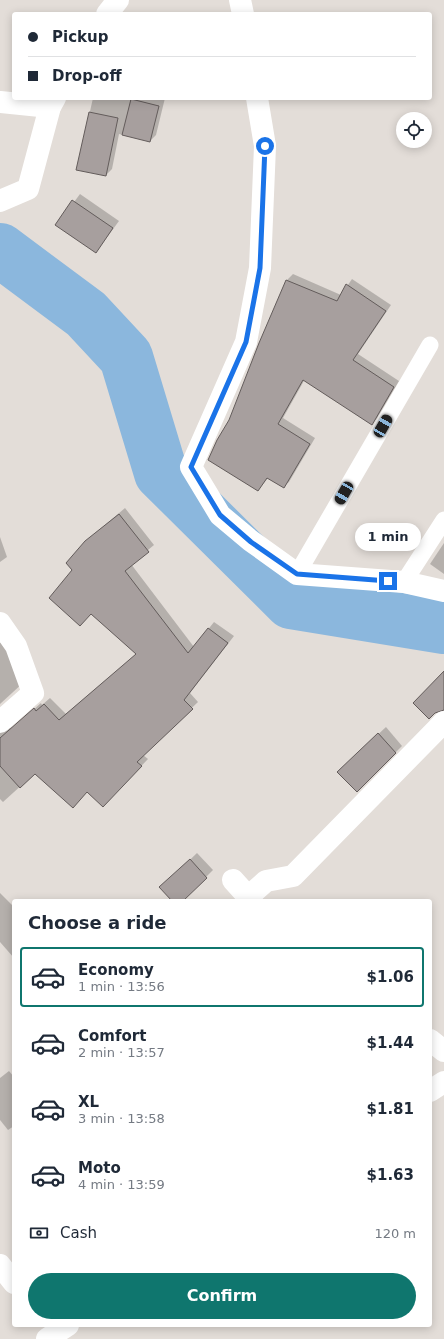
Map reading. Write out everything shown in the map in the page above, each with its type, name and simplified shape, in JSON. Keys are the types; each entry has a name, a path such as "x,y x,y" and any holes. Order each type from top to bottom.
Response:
{"street":[{"path":"109,12 118,0"},
{"path":"240,0 243,12"},
{"path":"257,100 265,146 260,268 246,342 191,467 220,515 251,542 297,574 404,582 444,591"},
{"path":"0,102 53,102 28,189 0,200"},
{"path":"0,623 16,646 33,693 0,722"},
{"path":"233,880 250,899 266,881 293,876 444,722"},
{"path":"432,1042 444,1051"},
{"path":"432,1090 444,1082"},
{"path":"0,1265 12,1280"}],"lane":[{"path":"297,574 430,346"},
{"path":"404,582 444,520"}],"building":[{"path":"131,100 159,106 150,142 122,135"},
{"path":"89,112 118,118 106,176 76,170"},
{"path":"72,200 113,228 96,253 55,225"},
{"path":"286,280 337,301 346,284 386,311 353,360 394,387 372,425 303,380 278,424 310,444 284,488 267,478 258,491 208,460 217,440 229,420 259,343"},
{"path":"119,514 149,552 125,571 188,653 208,628 228,643 184,700 193,709 137,762 142,766 103,807 87,792 73,808 35,774 20,788 0,766 0,738 34,708 36,711 44,704 59,720 136,654 91,614 80,626 49,598 72,570 66,563 85,541"},
{"path":"444,671 444,710 435,713 429,719 413,703"},
{"path":"378,733 396,753 357,792 337,772"},
{"path":"190,859 207,878 185,899 170,899 159,887"}],"waterway":[{"path":"0,250 86,314 126,357 161,473 291,602 444,627"}],"route":[{"path":"265,146 260,268 246,342 191,467 220,515 251,542 297,574 388,581"}]}
